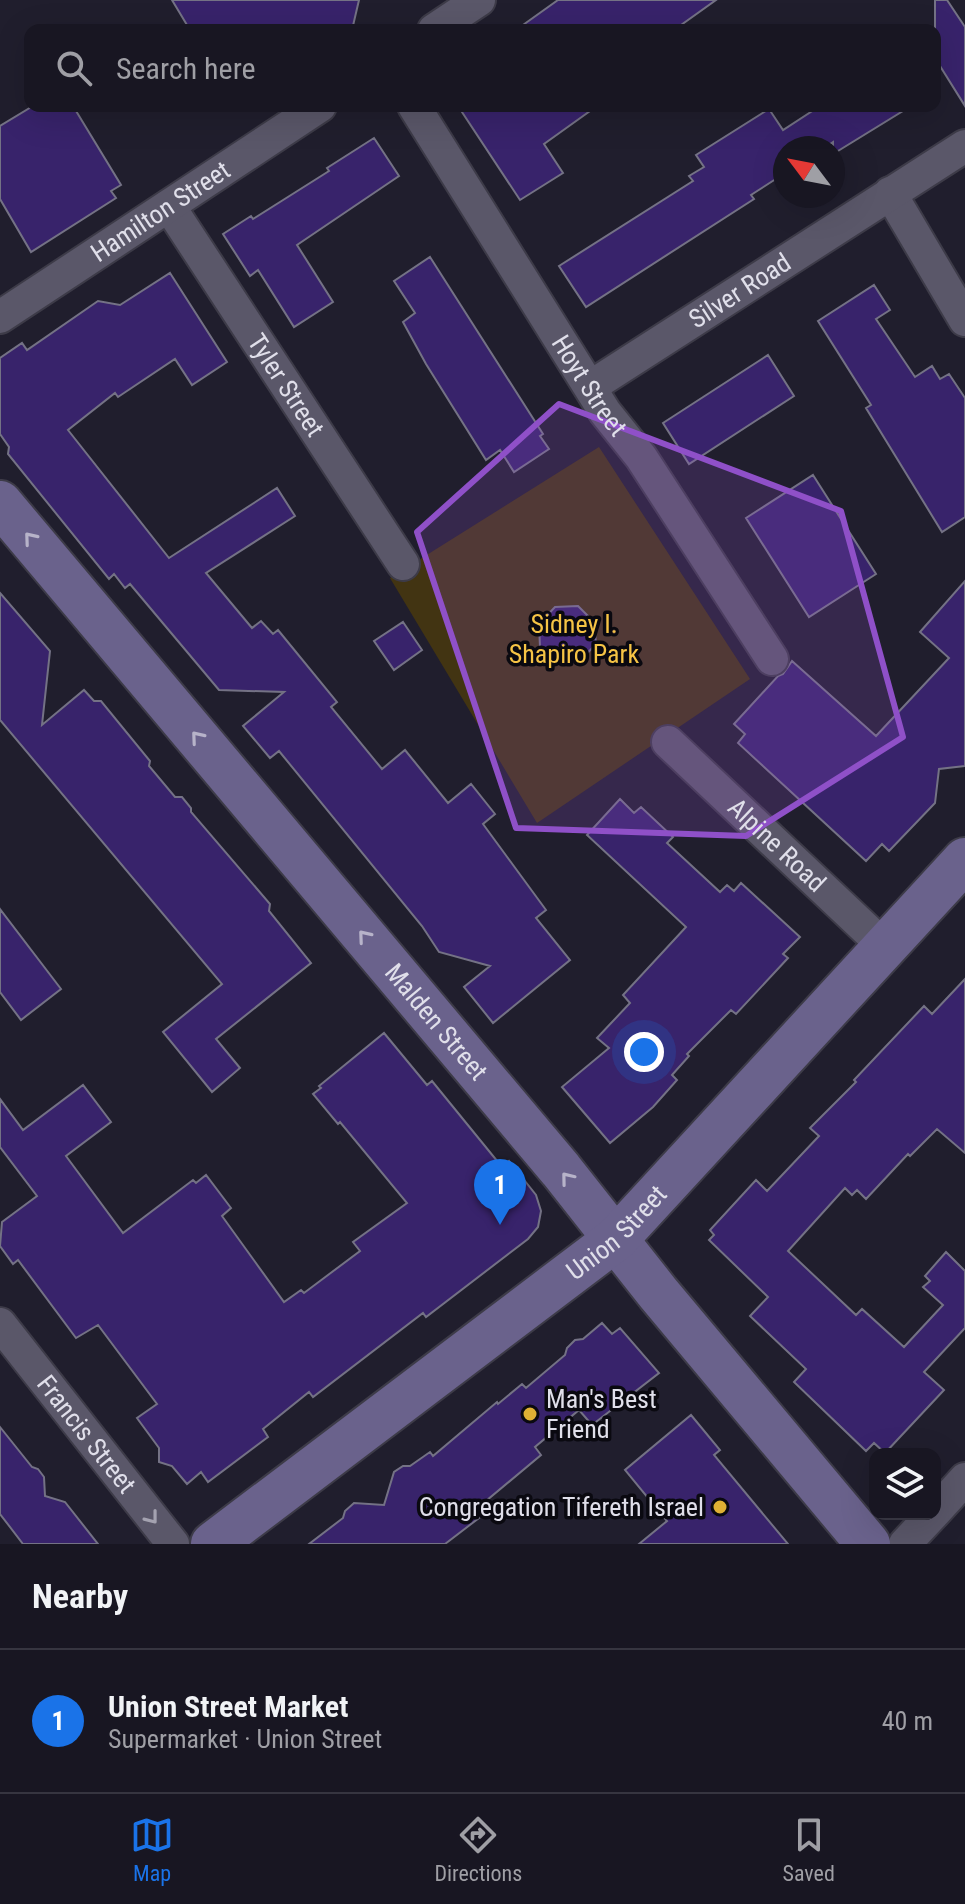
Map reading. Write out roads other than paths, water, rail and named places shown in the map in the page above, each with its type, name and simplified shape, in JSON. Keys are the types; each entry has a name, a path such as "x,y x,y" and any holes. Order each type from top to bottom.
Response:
{"street":[{"path":"443,24 479,0"},
{"name":"Hamilton Street","path":"0,317 311,112"},
{"name":"Hoyt Street","path":"418,112 605,412 641,457 772,659"},
{"name":"Silver Road","path":"590,387 965,146"},
{"path":"890,193 965,320"},
{"name":"Tyler Street","path":"169,206 403,564"},
{"name":"Malden Street","path":"0,503 540,1145 868,1544"},
{"name":"Alpine Road","path":"668,742 885,947"},
{"name":"Union Street","path":"213,1544 616,1239 965,860"},
{"name":"Francis Street","path":"0,1324 173,1544"},
{"path":"941,1505 965,1479"},
{"path":"905,1544 927,1520"}],"place":[{"name":"Union Street Market","path":"500,1225"},
{"name":"Man's Best Friend","path":"530,1414"},
{"name":"Congregation Tifereth Israel","path":"720,1507"}],"park label":[{"name":"Sidney I. Shapiro Park","path":"574,639"}]}
